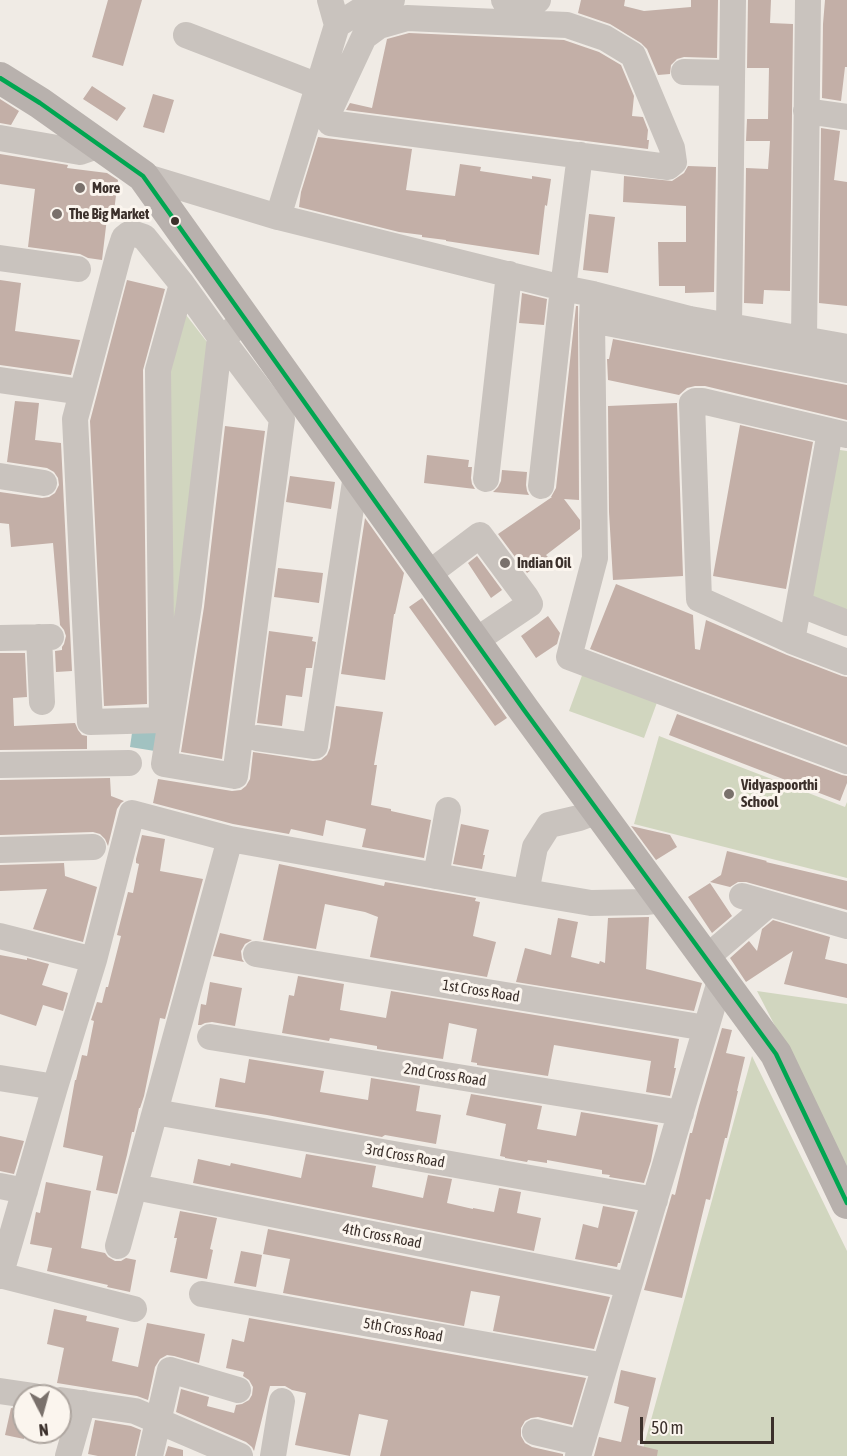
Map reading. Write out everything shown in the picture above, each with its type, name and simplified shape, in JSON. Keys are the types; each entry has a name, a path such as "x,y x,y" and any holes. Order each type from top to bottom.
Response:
{"main road":[{"path":"0,78 40,103 143,176 231,326 356,475 776,1054 847,1203"}],"street":[{"path":"330,0 348,28 328,114 330,123 668,166 674,162 672,148 633,55 605,38 567,25 407,18 379,26 348,28"},
{"path":"504,0 530,4 538,0"},
{"path":"729,325 733,0"},
{"path":"804,339 808,0"},
{"path":"278,217 318,87 348,28 380,1"},
{"path":"186,34 318,87"},
{"path":"684,72 732,73"},
{"path":"806,111 847,117"},
{"path":"305,128 528,165"},
{"path":"0,138 80,152 100,145"},
{"path":"541,486 580,155"},
{"path":"143,176 278,217 690,319 847,347"},
{"path":"182,284 158,370 162,720 90,722 75,419 118,253 124,238 129,234 135,234 144,237 182,284 231,326 282,419 235,776 164,764 231,326"},
{"path":"0,258 78,269"},
{"path":"486,479 509,274"},
{"path":"593,294 595,558 569,657 847,761"},
{"path":"592,320 847,370"},
{"path":"0,380 68,390"},
{"path":"792,641 839,434 695,401 692,403 699,599 792,641 847,662"},
{"path":"257,738 315,747 356,475"},
{"path":"0,476 44,483"},
{"path":"427,575 480,535 530,604 475,641"},
{"path":"799,604 847,623"},
{"path":"0,638 45,637 42,702"},
{"path":"0,765 129,763"},
{"path":"436,876 448,810"},
{"path":"526,892 535,847 549,825 598,811"},
{"path":"134,1309 0,1275 94,960 132,813 230,839 591,903 663,900"},
{"path":"118,1246 230,839"},
{"path":"0,850 93,847"},
{"path":"742,896 847,926"},
{"path":"535,1432 580,1450 706,1028 713,968 769,904"},
{"path":"0,936 94,960"},
{"name":"1st Cross Road","path":"256,954 706,1028"},
{"name":"2nd Cross Road","path":"210,1036 681,1113"},
{"path":"0,1078 55,1087"},
{"name":"3rd Cross Road","path":"155,1112 655,1200"},
{"path":"0,1186 25,1191"},
{"name":"4th Cross Road","path":"135,1187 629,1286"},
{"name":"5th Cross Road","path":"202,1294 605,1366"},
{"path":"150,1456 170,1370 238,1389"},
{"path":"273,1456 282,1401"},
{"path":"72,1402 135,1411 240,1456"}],"green space":[{"path":"183,311 214,351 165,721 162,371"},
{"path":"833,449 847,451 847,613 808,600"},
{"path":"584,670 659,697 644,738 569,711"},
{"path":"659,736 845,807 847,802 847,878 634,824"},
{"path":"757,991 847,1004 847,1166"},
{"path":"752,1056 847,1251 847,1456 641,1456"}],"water":[{"path":"133,726 165,731 161,752 130,747"}],"building":[{"path":"108,0 142,0 123,66 92,57"},
{"path":"581,0 625,0 624,6 644,11 691,7 691,0 718,0 717,58 684,57 677,59 671,65 670,74 658,75 647,49 641,43 610,24 578,13"},
{"path":"748,0 771,0 770,23 793,24 790,291 764,290 763,304 744,303 746,168 768,169 770,141 746,141 747,119 768,119 769,68 747,68"},
{"path":"825,0 847,0 847,67 845,67 841,101 822,98"},
{"path":"409,33 564,40 599,52 621,65 634,96 632,116 643,117 648,130 648,149 346,110 350,103 372,108 387,39"},
{"path":"92,86 126,108 117,121 83,99"},
{"path":"153,94 174,100 164,133 143,127"},
{"path":"0,99 19,111 11,125 0,123"},
{"path":"821,128 840,131 834,180 847,182 847,306 819,303"},
{"path":"318,137 412,149 406,190 455,196 460,164 481,167 480,171 532,179 532,176 551,179 547,206 545,205 539,255 422,237 422,235 399,232 299,207 301,192"},
{"path":"0,154 68,165 67,168 107,173 118,180 113,219 107,218 102,260 80,254 28,247 35,189 0,184"},
{"path":"688,166 716,167 714,292 685,293 685,286 659,286 658,242 686,242 686,206 623,202 624,176 672,181 684,173"},
{"path":"589,214 615,217 608,273 583,270"},
{"path":"0,280 21,283 15,331 80,340 71,375 0,365"},
{"path":"127,280 165,289 143,370 147,704 104,706 90,421"},
{"path":"522,293 547,299 544,325 519,323"},
{"path":"576,306 578,306 579,500 564,499 580,520 580,529 546,555 549,558 527,573 498,534 552,497 556,488"},
{"path":"613,339 847,385 847,420 705,386 687,388 679,395 608,380 607,359 609,359"},
{"path":"15,401 39,403 35,440 61,443 72,671 56,672 55,651 62,650 66,636 60,625 53,543 11,547 9,524 0,523 0,492 42,498 55,493 59,485 54,472 47,468 7,462"},
{"path":"677,403 683,576 613,580 609,512 608,406"},
{"path":"740,425 813,442 786,589 713,576"},
{"path":"225,426 265,431 222,759 181,752 204,607"},
{"path":"427,455 469,460 468,467 472,467 471,478 475,489 424,483"},
{"path":"502,470 527,472 526,485 529,495 493,492 501,481"},
{"path":"290,476 335,482 331,509 286,502"},
{"path":"365,518 404,573 394,614 385,680 341,674"},
{"path":"477,556 502,590 491,598 468,563"},
{"path":"278,568 323,573 319,603 274,597"},
{"path":"616,584 693,615 695,649 700,650 706,620 787,655 847,677 847,745 590,649"},
{"path":"422,598 507,718 495,726 409,607"},
{"path":"548,616 560,633 557,644 536,658 521,636"},
{"path":"269,631 313,637 312,641 316,642 312,668 306,668 302,697 286,695 282,726 257,723"},
{"path":"0,653 25,653 27,697 13,698 14,726 75,723 82,735 87,736 87,749 0,750"},
{"path":"336,706 383,712 374,765 377,765 371,805 431,820 424,858 362,847 366,829 326,820 323,836 291,829 289,834 233,824 153,803 158,779 232,791 241,790 250,779 253,752 313,761 321,760 330,748"},
{"path":"677,714 847,776 847,783 840,801 669,735"},
{"path":"110,778 111,796 124,801 117,809 108,846 100,834 93,832 0,835 0,780"},
{"path":"461,824 489,830 482,869 453,864"},
{"path":"631,826 670,835 677,847 656,860"},
{"path":"142,835 165,839 160,871 203,879 165,1019 160,1018 144,1096 134,1132 132,1132 117,1194 96,1190 103,1156 63,1147 75,1080 82,1055 87,1056 94,1021 91,1020 97,1002 102,1003 106,987 108,987 121,936 117,935 128,892 133,893 139,864 136,863 136,859"},
{"path":"727,851 847,881 847,910 746,882 738,882 730,887 710,882 721,875"},
{"path":"64,863 65,876 97,887 83,942 33,929 47,889 0,891 0,865"},
{"path":"279,864 384,886 385,882 476,898 475,901 480,902 473,936 496,942 487,977 370,957 378,917 325,904 316,949 263,940"},
{"path":"710,883 732,916 712,933 688,897"},
{"path":"649,917 646,969 702,983 694,1011 516,982 525,948 551,955 558,918 578,922 571,957 599,964 600,961 605,963 608,918"},
{"path":"773,920 830,937 825,959 847,964 847,998 784,984 793,951 746,982 730,958 749,941 757,951 762,929"},
{"path":"220,933 252,940 245,944 241,951 244,962 213,956"},
{"path":"0,955 27,960 27,958 49,964 42,985 68,993 63,1011 43,1005 36,1026 0,1014"},
{"path":"298,976 344,984 340,1010 386,1018 391,991 679,1039 670,1096 646,1092 651,1061 554,1045 548,1076 477,1065 471,1062 477,1029 449,1023 443,1059 377,1049 377,1046 330,1038 329,1041 282,1033 289,995 294,996"},
{"path":"210,982 242,988 235,1026 212,1022 198,1025 201,1004 206,1005"},
{"path":"722,1028 732,1030 726,1053 745,1057 727,1138 725,1138 710,1200 706,1199 682,1298 644,1290 672,1194 675,1195 690,1133 692,1133"},
{"path":"249,1059 324,1071 320,1092 368,1100 371,1078 420,1086 416,1111 441,1115 436,1144 385,1135 382,1137 215,1107 220,1078 245,1083"},
{"path":"471,1094 542,1106 537,1129 576,1136 581,1112 658,1125 644,1183 609,1177 610,1175 602,1174 602,1170 547,1160 547,1163 528,1160 527,1162 500,1156 506,1124 466,1115"},
{"path":"0,1136 24,1141 14,1174 0,1171"},
{"path":"306,1154 376,1166 372,1187 423,1198 428,1175 452,1179 447,1203 473,1209 494,1212 499,1188 521,1192 517,1213 541,1218 534,1251 193,1183 198,1159 230,1166 231,1163 301,1178"},
{"path":"46,1182 91,1191 81,1248 105,1253 115,1261 126,1258 136,1260 130,1292 47,1271 52,1248 30,1244 36,1212 40,1213"},
{"path":"603,1206 635,1212 617,1267 575,1259 583,1224 598,1228"},
{"path":"180,1211 217,1218 210,1249 213,1250 207,1279 170,1272"},
{"path":"268,1229 610,1297 594,1349 493,1331 500,1296 471,1291 464,1326 283,1293 290,1259 263,1254"},
{"path":"241,1251 262,1255 256,1287 234,1283"},
{"path":"54,1309 87,1316 86,1321 119,1328 112,1361 138,1367 147,1323 205,1334 199,1363 167,1355 160,1359 155,1367 148,1400 137,1396 57,1383 64,1348 47,1344"},
{"path":"249,1318 586,1378 572,1425 538,1417 525,1421 521,1428 521,1436 525,1443 532,1447 563,1454 563,1456 380,1456 388,1420 359,1414 350,1456 295,1445 306,1393 285,1386 270,1386 254,1451 246,1442 176,1412 181,1389 209,1397 207,1406 234,1413 236,1405 249,1400 253,1387 243,1376 244,1372 226,1368 232,1339 244,1342"},
{"path":"621,1370 656,1378 641,1441 638,1440 637,1445 658,1450 657,1456 594,1456 599,1437 621,1442 629,1407 614,1403"},
{"path":"11,1408 12,1408 12,1436 5,1435"},
{"path":"95,1420 141,1430 135,1456 88,1454"},
{"path":"168,1446 183,1450 183,1456 165,1456"}],"transit line":[{"path":"0,78 40,103 143,176 524,710 776,1054 847,1203"}],"place":[{"name":"More","path":"80,188"},
{"name":"The Big Market","path":"57,214"},
{"name":"Indian Oil","path":"505,563"},
{"name":"Vidyaspoorthi School","path":"729,794"}]}
